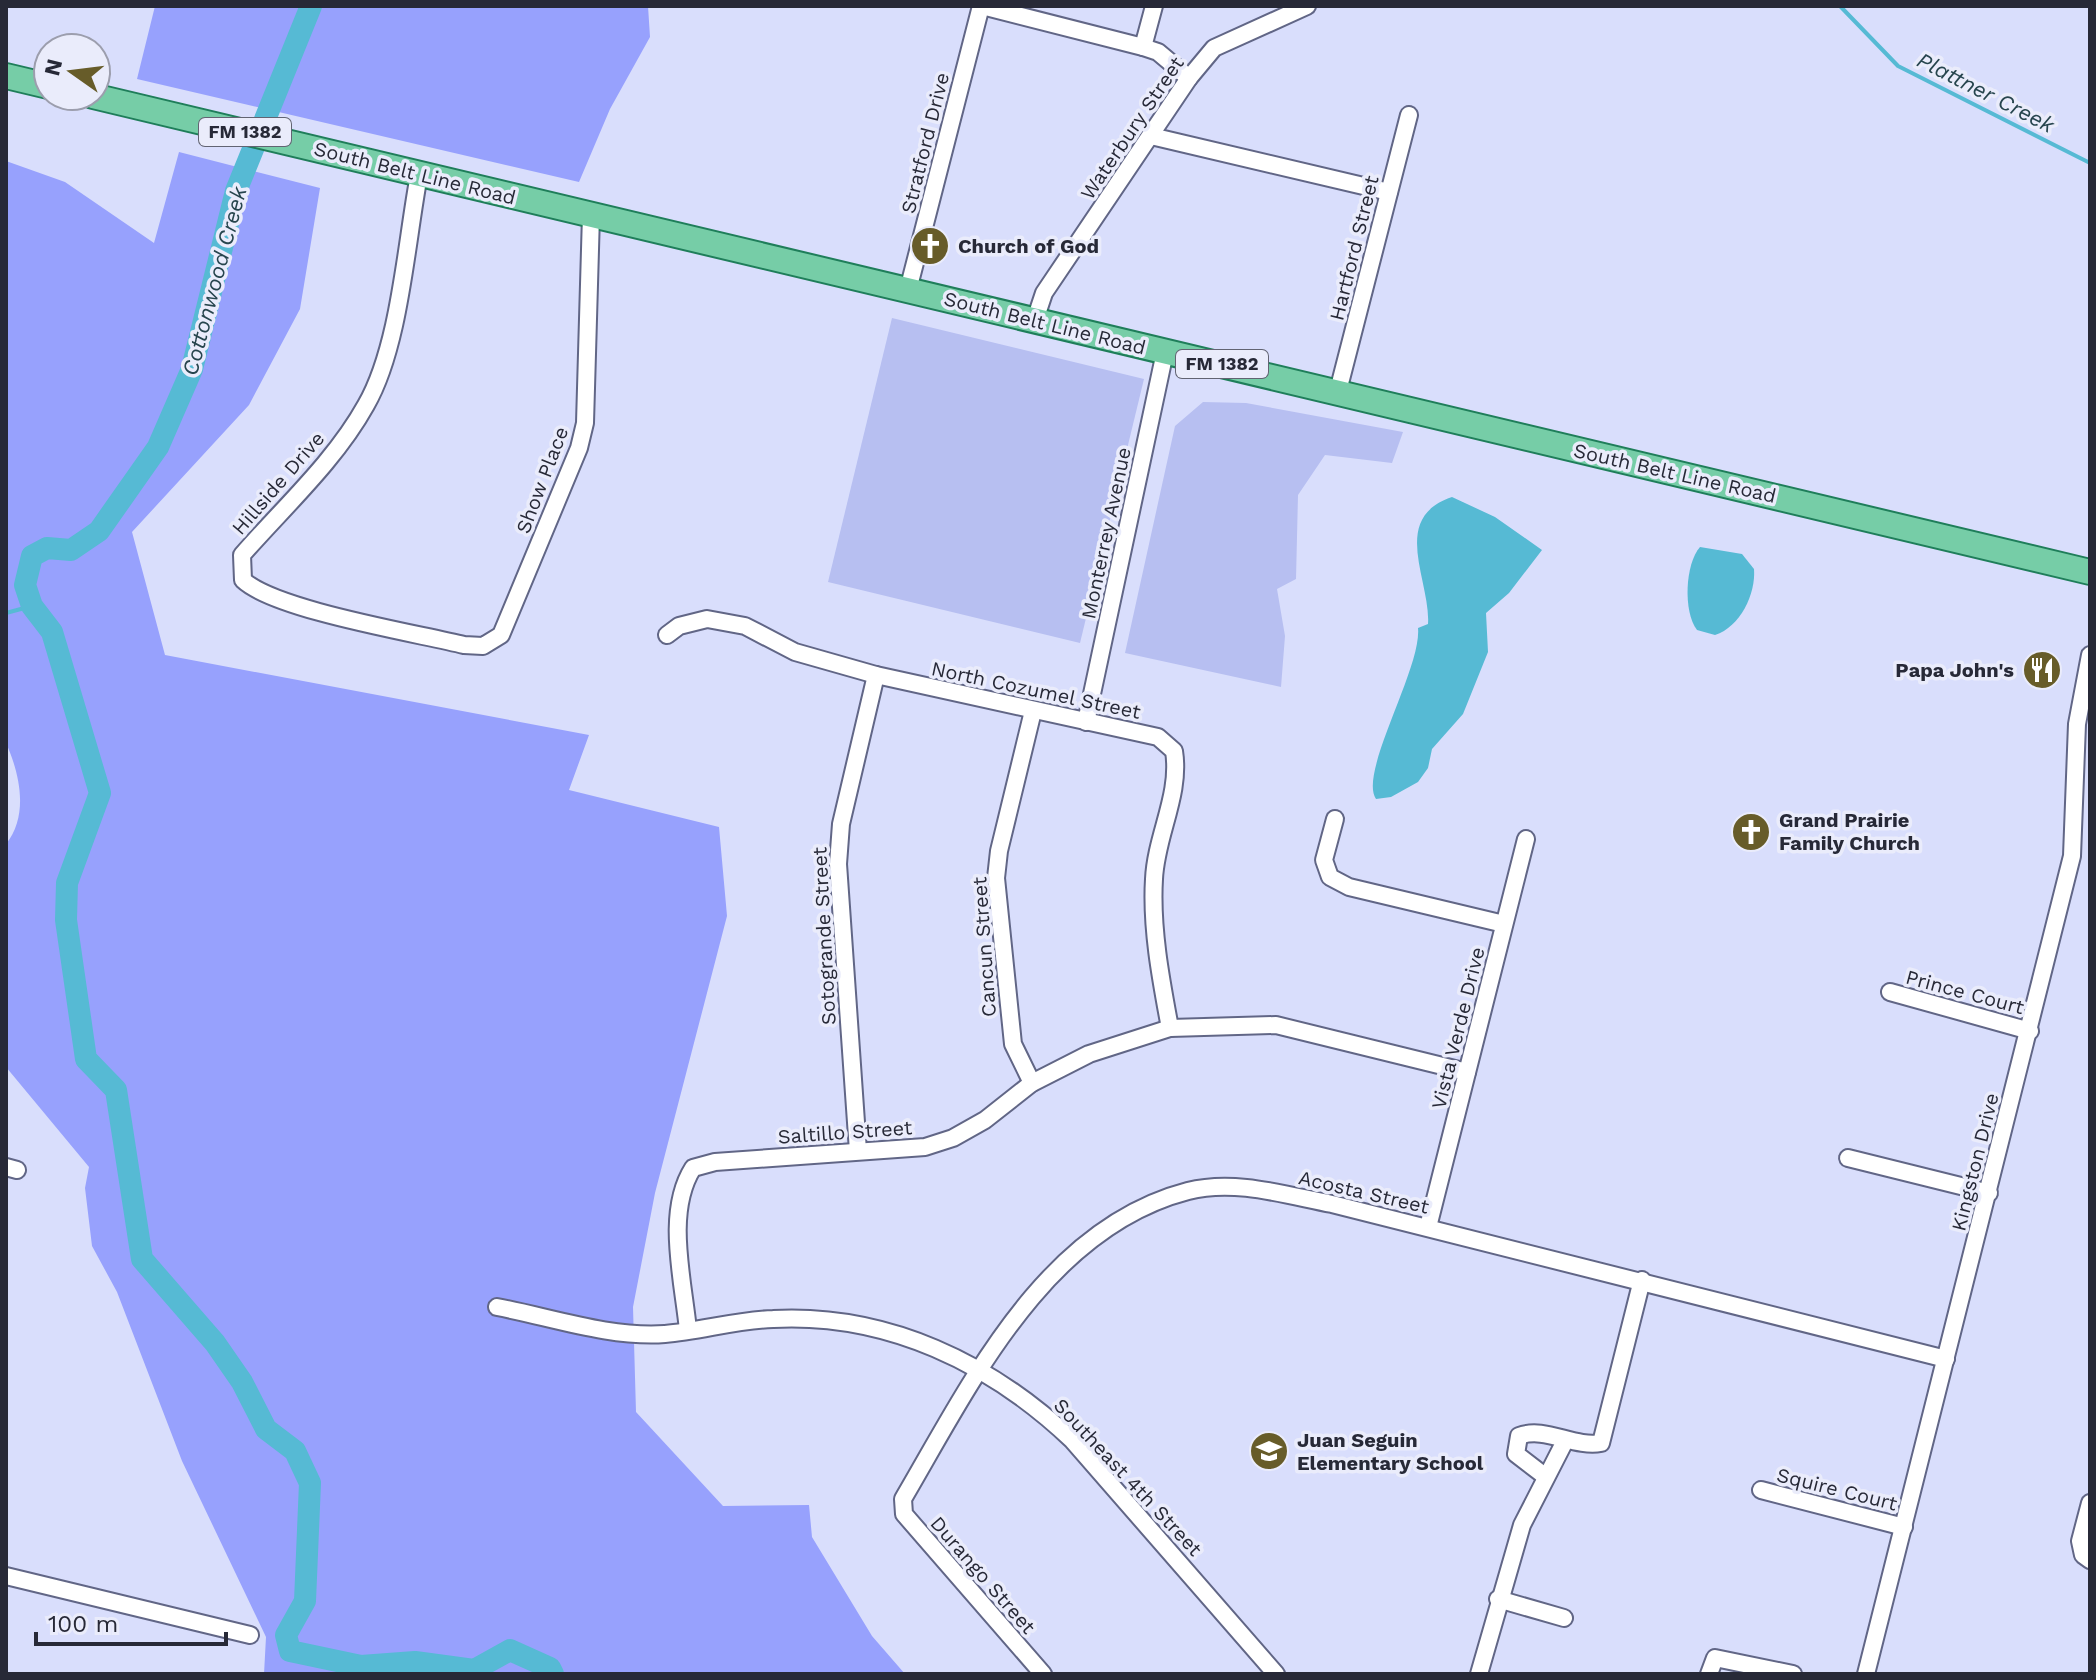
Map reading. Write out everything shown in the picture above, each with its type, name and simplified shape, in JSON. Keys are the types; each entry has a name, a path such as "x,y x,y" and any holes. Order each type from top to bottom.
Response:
{"main road":[{"path":"6,76 32,82"},
{"name":"South Belt Line Road","path":"112,100 2090,572"}],"street":[{"path":"981,6 1158,52 1189,78"},
{"name":"Stratford Drive","path":"908,290 981,6"},
{"path":"1143,47 1154,6"},
{"name":"Waterbury Street","path":"1035,320 1044,293 1189,78 1214,48 1307,6"},
{"name":"Hartford Street","path":"1338,391 1409,115"},
{"path":"1151,136 1389,192"},
{"name":"Hillside Drive","path":"419,175 381,372 366,405 339,444 242,555 243,580 255,591 290,603 464,645 483,646"},
{"name":"Show Place","path":"483,646 501,635 582,436 591,215"},
{"name":"Monterrey Avenue","path":"1086,722 1165,352"},
{"name":"North Cozumel Street","path":"667,635 679,626 707,619 745,626 795,652 876,675 1158,737 1174,751 1178,774 1154,880 1160,975 1170,1028"},
{"name":"Kingston Drive","path":"1866,1674 2072,856 2077,724 2090,655"},
{"name":"Sotogrande Street","path":"858,1151 838,864 841,824 876,675"},
{"name":"Cancun Street","path":"1032,1083 1013,1044 996,878 999,851 1033,711"},
{"path":"1335,819 1324,860 1330,877 1349,887 1504,924"},
{"name":"Vista Verde Drive","path":"1428,1227 1526,839"},
{"name":"Prince Court","path":"1890,992 2030,1031"},
{"name":"Saltillo Street","path":"688,1330 678,1214 681,1187 693,1168 715,1162 925,1147 953,1138 985,1120 1032,1083 1089,1054 1170,1028 1276,1025 1467,1072"},
{"path":"1848,1158 1989,1193"},
{"name":"Acosta Street","path":"903,1499 979,1369 1042,1288 1088,1242 1133,1213 1188,1191 1245,1187 1428,1227 1946,1359"},
{"path":"1546,1477 1516,1454 1516,1441 1519,1436 1534,1433 1586,1446 1601,1443 1642,1280"},
{"name":"Southeast 4th Street","path":"497,1307 623,1332 663,1334 772,1319 827,1319 879,1328 935,1347 979,1369 1038,1408 1072,1440 1276,1674"},
{"path":"1479,1674 1498,1599 1522,1525 1565,1441"},
{"name":"Squire Court","path":"1761,1490 1904,1527"},
{"name":"Durango Street","path":"903,1499 904,1514 1043,1674"},
{"path":"2090,1503 2080,1541 2083,1555 2090,1560"},
{"path":"6,1576 250,1635"},
{"path":"1498,1599 1564,1618"},
{"path":"1709,1674 1715,1658 1793,1674"}],"shaded area":[{"path":"155,6 648,6 650,37 610,109 579,182 137,79"},
{"path":"179,152 320,188 300,309 249,405 132,532 165,655 589,735 569,790 719,827 727,916 655,1193 633,1307 636,1412 723,1506 809,1505 812,1537 872,1636 905,1674 264,1674 266,1637 182,1461 117,1292 92,1246 85,1188 89,1167 6,1067 6,844 18,821 20,795 6,743 6,161 65,182 154,243"},
{"path":"892,318 1144,379 1080,643 828,582"},
{"path":"1203,402 1246,403 1403,432 1392,463 1325,455 1298,495 1296,579 1277,589 1285,636 1281,687 1125,653 1175,426"},
{"path":"1452,497 1495,517 1542,550 1509,593 1486,613 1488,652 1463,714 1432,749 1428,768 1418,782 1391,797 1376,799 1373,786 1382,744 1411,668 1418,628 1428,624 1418,535 1422,520 1433,507"},
{"path":"1700,547 1742,554 1754,569 1752,589 1745,608 1732,625 1715,635 1697,630 1689,612 1689,576"}],"waterway":[{"name":"Cottonwood Creek","path":"311,6 236,191 192,369 158,447 99,531 71,550 47,548 32,556 25,585 32,606 52,632 100,793 67,883 66,920 86,1059 116,1090 142,1259 215,1343 242,1382 266,1429 295,1451 310,1483 305,1601 286,1635 290,1651 361,1666 415,1662 474,1670 510,1650 550,1668 553,1674"},
{"name":"Plattner Creek","path":"1840,6 1898,66 2090,163"},
{"path":"6,613 32,606"}],"place":[{"name":"Church of God","path":"930,246"},
{"name":"Papa John's","path":"2042,670"},
{"name":"Grand Prairie Family Church","path":"1751,832"},
{"name":"Juan Seguin Elementary School","path":"1269,1451"}]}
